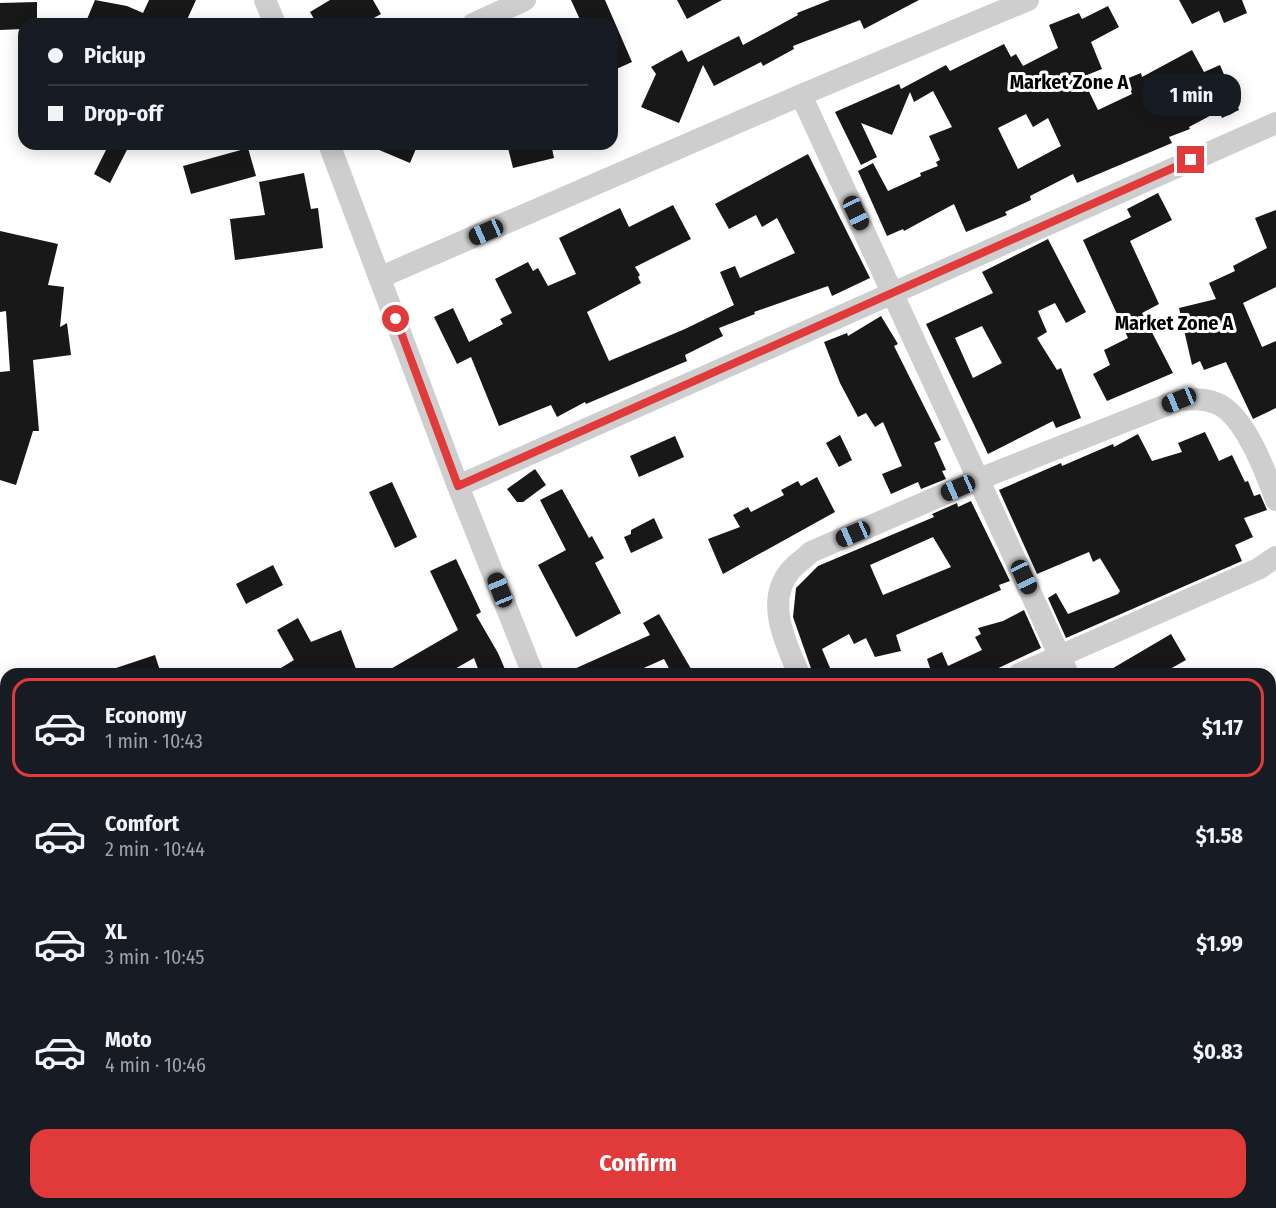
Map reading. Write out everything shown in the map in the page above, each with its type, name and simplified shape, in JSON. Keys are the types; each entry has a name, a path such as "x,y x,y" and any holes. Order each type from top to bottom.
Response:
{"street":[{"path":"265,0 272,18"},
{"path":"486,18 525,0"},
{"path":"381,277 801,95 1028,0"},
{"path":"801,95 1064,664"},
{"path":"458,486 1276,123"},
{"path":"331,150 458,486 531,668"},
{"path":"794,668 778,618 779,593 789,571 811,552 979,479 1179,400 1198,399 1219,404 1234,416 1270,468 1276,500"},
{"path":"1046,668 1064,664 1258,569 1276,556"}],"building":[{"path":"95,0 127,6 143,13 149,0 196,0 188,18 88,18"},
{"path":"330,0 373,0 381,14 374,18 314,18 310,12"},
{"path":"571,0 605,0 613,18 579,18"},
{"path":"677,0 722,0 687,19"},
{"path":"830,0 919,0 864,29 860,20 793,46 794,49 763,66 761,62 714,86 703,65 679,123 641,107 656,74 651,67 682,50 688,62 739,36 743,45 798,15 797,13"},
{"path":"1179,0 1242,0 1247,13 1224,23 1219,11 1192,24"},
{"path":"37,2 37,18 18,18 18,29 0,30 0,3"},
{"path":"1108,6 1119,27 1091,42 1102,69 1082,77 1098,110 1132,94 1126,79 1141,73 1142,77 1192,50 1204,72 1220,65 1239,110 1222,118 1219,111 1189,127 1190,129 1169,137 1172,143 1077,183 1073,174 1030,196 1031,200 1005,212 1007,215 966,232 954,204 904,231 903,229 887,236 858,171 873,163 888,191 921,176 920,173 938,166 936,162 940,160 929,136 952,127 933,91 914,102 910,92 892,135 861,123 877,157 861,165 835,112 899,84 901,89 946,65 950,71 1004,44 1011,57 1016,54 1023,66 1058,48 1049,25 1079,13 1082,19","holes":["1026,114 1033,127 1048,118 1061,146 1018,169 998,128"]},
{"path":"618,30 632,62 618,68"},
{"path":"106,150 127,150 110,183 94,174"},
{"path":"241,150 249,150 256,176 191,194 183,166"},
{"path":"379,150 415,150 410,163"},
{"path":"508,150 552,150 554,158 513,168"},
{"path":"808,154 870,278 832,296 828,286 754,312 755,314 719,328 723,336 685,355 687,361 586,404 585,402 557,417 551,405 499,426 471,357 457,364 434,317 453,308 469,342 503,324 500,319 512,313 495,279 528,262 533,271 538,268 548,286 576,274 559,238 620,208 629,227 673,205 691,239 635,267 640,275 638,277 641,283 587,312 609,361 685,329 734,305 720,272 735,266 740,278 795,253 777,218 762,227 756,215 729,229 715,204"},
{"path":"304,173 311,209 318,208 323,248 235,260 230,219 265,215 259,182"},
{"path":"1158,193 1172,220 1130,241 1159,304 1142,313 1173,373 1107,401 1093,374 1110,365 1104,350 1128,338 1083,240 1131,217 1127,209"},
{"path":"1276,210 1276,287 1243,303 1262,347 1276,341 1276,408 1253,419 1226,362 1204,370 1200,361 1192,365 1179,308 1216,299 1209,283 1235,271 1233,266 1267,248 1255,218"},
{"path":"0,231 58,244 48,285 64,287 60,327 67,323 71,355 33,360 39,431 33,431 16,485 0,480 0,372 10,371 6,311 0,312"},
{"path":"1048,239 1086,312 1066,323 1055,303 1038,311 1047,332 1037,338 1057,370 1061,368 1081,418 1056,428 1053,421 988,454 926,324 993,293 982,272","holes":["982,326 1002,363 973,378 955,338"]},
{"path":"881,316 898,344 894,346 941,440 934,443 946,470 942,471 946,479 921,489 918,482 891,494 882,474 902,466 883,422 875,427 866,413 858,417 840,383 824,342 847,333 848,336"},
{"path":"1205,432 1219,461 1232,455 1245,482 1248,481 1254,496 1260,494 1267,510 1244,518 1253,537 1235,545 1242,561 1066,638 1048,598 1056,593 1068,614 1118,594 1120,591 1100,558 1093,562 1089,552 1037,574 999,490 1061,463 1062,466 1113,444 1114,447 1138,434 1152,461 1182,452 1178,443"},
{"path":"840,435 852,460 839,467 826,443"},
{"path":"675,436 684,457 639,477 630,456"},
{"path":"535,469 546,485 523,502 517,502 507,489"},
{"path":"817,477 835,512 723,574 708,539 740,527 733,515 748,507 751,512 784,495 781,490 798,481 801,486"},
{"path":"392,482 417,537 395,548 369,492"},
{"path":"562,489 589,538 592,536 604,558 595,563 621,613 576,637 538,565 566,550 540,500"},
{"path":"971,501 1010,581 999,585 1001,590 896,635 901,651 875,657 866,638 854,644 849,634 822,649 830,668 811,668 793,617 796,588 818,566 934,517 932,514 957,503 958,507","holes":["933,537 951,567 883,595 870,565"]},
{"path":"654,518 663,538 631,553 624,537 631,534 631,530"},
{"path":"456,559 481,612 476,615 504,668 478,668 474,658 456,668 392,668 458,630 430,571"},
{"path":"273,565 283,585 246,604 236,584"},
{"path":"1024,610 1041,648 999,668 930,668 927,659 942,652 948,666 982,650 975,637 981,634 978,628 1003,621"},
{"path":"659,614 690,668 669,668 664,659 644,668 576,668 650,635 643,623"},
{"path":"298,618 311,642 341,630 356,668 281,668 294,660 277,630"},
{"path":"1171,634 1186,660 1172,668 1113,668"},
{"path":"155,655 159,668 116,668"}],"district":[{"name":"Market Zone A","path":"1069,82"},
{"name":"Market Zone A","path":"1174,323"}],"route":[{"path":"396,319 458,486 1191,160"}]}
